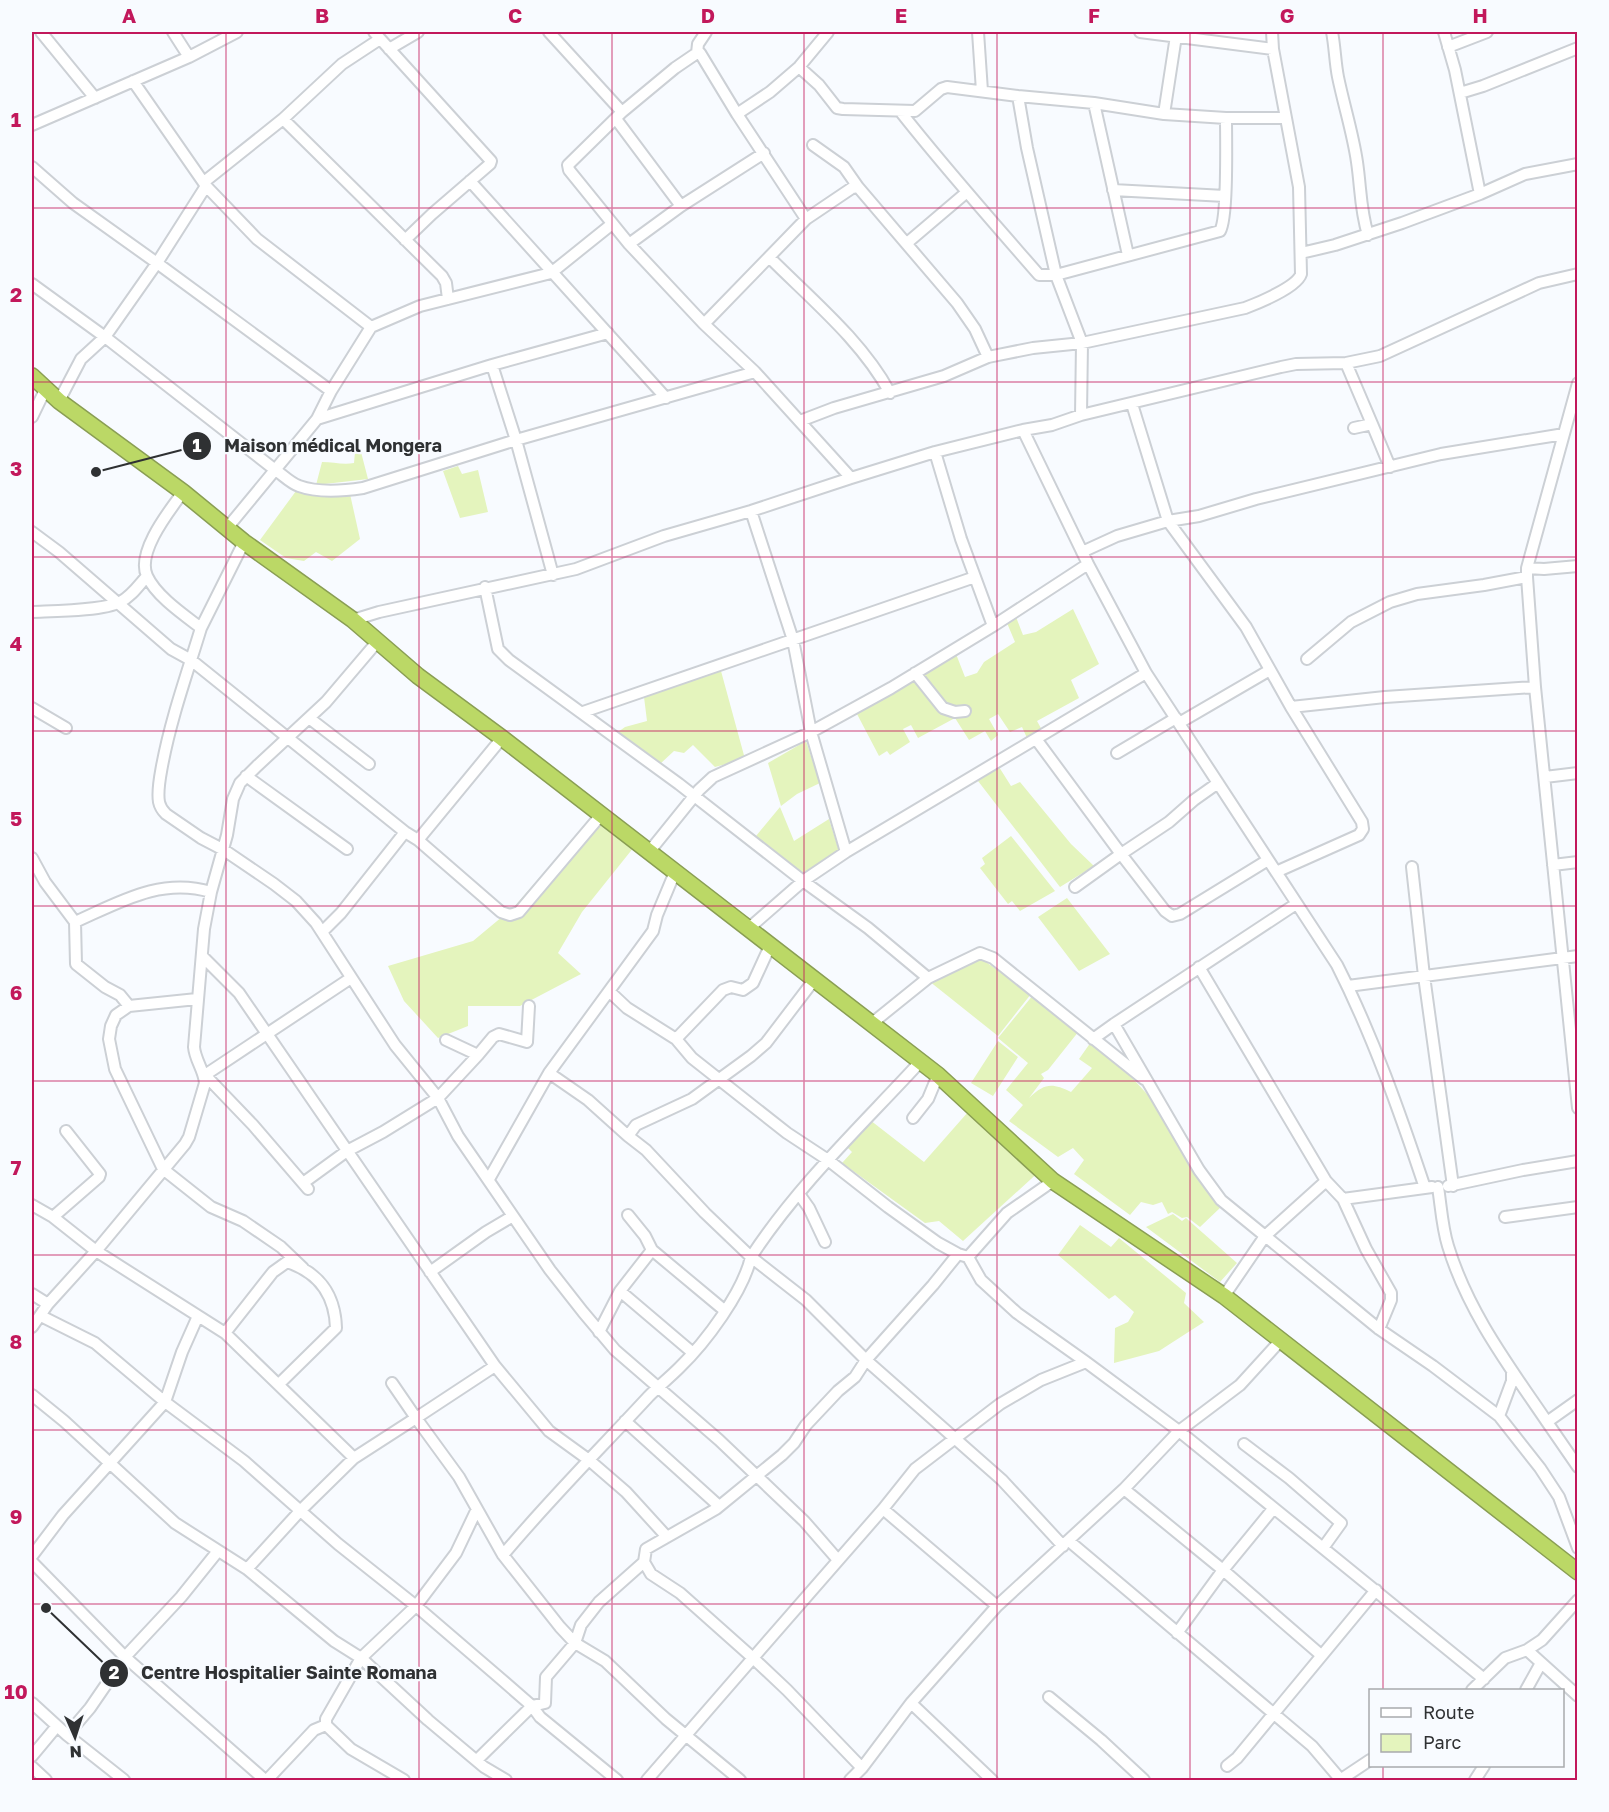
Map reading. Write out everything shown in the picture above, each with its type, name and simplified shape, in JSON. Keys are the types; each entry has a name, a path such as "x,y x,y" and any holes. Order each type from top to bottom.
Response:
{"highway":[{"path":"32,376 59,401 183,492 244,542 353,620 418,676 502,738 938,1075 1053,1180 1224,1296 1578,1572"}],"street":[{"path":"41,32 95,98"},
{"path":"173,32 189,57"},
{"path":"32,125 189,57 237,32"},
{"path":"389,49 418,32"},
{"path":"706,32 698,44 697,53 675,68 619,116 568,165 569,170 629,244 704,324 755,372 851,478"},
{"path":"737,114 770,92 799,66 828,32"},
{"path":"978,32 982,91"},
{"path":"1140,32 1273,49"},
{"path":"800,421 834,408 944,376 988,357 1033,348 1082,343 1255,304 1298,281 1301,274 1299,187 1273,49 1272,32"},
{"path":"1332,32 1336,50 1337,74 1357,162 1361,211 1368,235"},
{"path":"1443,32 1460,93 1480,194"},
{"path":"1448,47 1487,32"},
{"path":"552,33 619,116 681,206"},
{"path":"59,401 81,359 105,337 157,263 205,184 283,119 377,35 491,161 405,240"},
{"path":"1164,114 1176,36"},
{"path":"1460,93 1578,48"},
{"path":"697,53 702,54 737,114 806,219"},
{"path":"799,66 819,84 837,108 843,110 917,110 944,87 1094,102 1164,114 1226,118 1286,118"},
{"path":"133,81 205,184 270,251 371,327"},
{"path":"1018,96 1027,148 1056,275 1082,343 1081,415"},
{"path":"1094,102 1128,255"},
{"path":"900,111 940,162 1040,275 1056,275 1220,231 1223,225 1225,196 1226,118"},
{"path":"283,119 442,276 446,283 448,299"},
{"path":"813,145 844,167 858,187 907,243 966,316 988,357"},
{"path":"629,244 681,206 764,153"},
{"path":"1301,253 1368,235 1480,194 1513,178 1535,171 1578,164"},
{"path":"32,166 73,203 331,391"},
{"path":"470,181 666,398"},
{"path":"704,324 806,219 852,188 858,187"},
{"path":"1113,190 1225,196"},
{"path":"907,243 968,192"},
{"path":"228,527 317,419 331,391 371,327 406,311 551,273 612,224"},
{"path":"770,258 859,349 890,393"},
{"path":"353,620 379,612 553,575 592,564 664,536 751,511 935,452 1281,367 1296,364 1346,363 1380,356 1539,283 1578,274"},
{"path":"32,284 105,337 297,485 346,490 363,488 516,440 755,372"},
{"path":"317,419 492,365 608,333"},
{"path":"1346,363 1390,467"},
{"path":"492,365 516,440 553,575"},
{"path":"1578,383 1574,412 1564,434 1527,572 1535,687 1578,1108"},
{"path":"32,417 46,388"},
{"path":"1132,404 1168,521 1246,627 1291,707 1362,822 1363,829 1359,835 1276,872"},
{"path":"1354,428 1372,424"},
{"path":"1023,430 1088,564 1146,673 1337,965 1348,986 1403,1121 1425,1188"},
{"path":"1082,552 1117,536 1168,521 1199,516 1441,454 1564,434"},
{"path":"935,452 961,539 993,626"},
{"path":"183,492 153,534 146,561 147,576 170,605 201,628"},
{"path":"751,511 793,640 811,732 846,852"},
{"path":"32,532 59,552 171,649 191,660 287,739 418,840 501,912 510,915 519,912 601,814"},
{"path":"244,542 201,628 176,706 160,778 159,802 166,814 201,838 224,850 296,901 322,933 395,1045 438,1098 458,1137 550,1270 599,1332 615,1350 719,1440 804,1521 838,1560"},
{"path":"649,852 713,777 811,732 915,673 993,626 1088,564"},
{"path":"1307,659 1351,622 1390,602 1417,594 1484,585 1527,572 1578,566"},
{"path":"32,612 74,610 119,603 132,593 147,576"},
{"path":"583,712 975,577"},
{"path":"485,588 498,649 509,660 695,796 802,881 868,928 928,978"},
{"path":"377,642 326,702 240,783 233,799 224,850 211,892 204,929 195,1055 205,1075 253,1125 305,1186 346,1151 383,1132 438,1098 492,1037 499,1034 527,1042 529,1006"},
{"path":"1117,753 1270,670"},
{"path":"915,673 944,708 955,712 965,711"},
{"path":"748,928 802,881 846,852 1146,673"},
{"path":"1291,707 1385,697 1535,687"},
{"path":"32,708 66,728"},
{"path":"309,718 369,764"},
{"path":"418,840 502,738"},
{"path":"1036,739 1121,854 1165,911 1172,916 1180,914 1268,860"},
{"path":"1545,777 1578,773"},
{"path":"246,776 347,849"},
{"path":"1075,887 1169,822 1218,783"},
{"path":"322,933 348,905 405,832"},
{"path":"32,858 45,882 75,922 76,964 105,987 120,995 129,1006"},
{"path":"1553,865 1578,862"},
{"path":"1412,867 1452,1186"},
{"path":"489,1179 549,1073 653,931 657,915 675,872"},
{"path":"75,922 126,898 160,888 180,886 211,892"},
{"path":"1093,1039 1296,904"},
{"path":"676,1039 723,990 731,987 742,990 753,983 770,946"},
{"path":"871,1024 928,978 980,952 993,958 1149,1083"},
{"path":"1348,986 1564,956 1578,956"},
{"path":"202,957 239,993 495,1366 549,1431 589,1460 626,1492 667,1538"},
{"path":"1199,967 1326,1181 1343,1199 1366,1249 1391,1293 1391,1300 1379,1329"},
{"path":"205,1075 351,978"},
{"path":"628,1136 636,1125 692,1099 766,1042 814,980"},
{"path":"610,992 627,1008 676,1039 692,1058 787,1133 828,1160 888,1208 963,1256 981,1280 1017,1313 1179,1431 1484,1679"},
{"path":"198,999 129,1006 117,1015 111,1026 110,1054 163,1169 211,1207 243,1221 282,1246 303,1268 317,1278 325,1290 335,1315 336,1328 279,1384"},
{"path":"1114,1024 1199,1170 1221,1200 1379,1329 1499,1416 1559,1497 1578,1548"},
{"path":"446,1040 478,1055"},
{"path":"503,1555 544,1507 704,1341 739,1288 759,1242 828,1160 920,1062"},
{"path":"549,1073 588,1100 646,1150 705,1213 751,1257 806,1300 866,1360 1002,1480 1066,1543 1177,1632 1312,1746 1341,1780 1369,1761"},
{"path":"32,1327 48,1304 96,1251 185,1144 205,1083 205,1075"},
{"path":"913,1118 928,1099 938,1075"},
{"path":"53,1217 100,1174 66,1131"},
{"path":"1343,1199 1452,1186 1523,1170 1578,1161"},
{"path":"1053,1180 1007,1213 939,1279 866,1360 855,1377 838,1391 782,1455 719,1506 646,1549 644,1562 651,1574 680,1593 787,1690 858,1776 911,1703 997,1606 1124,1489 1179,1431 1240,1385 1281,1340"},
{"path":"1224,1296 1265,1236 1326,1181"},
{"path":"1438,1187 1449,1249 1476,1314 1578,1467"},
{"path":"799,1194 825,1242"},
{"path":"32,1205 53,1217 96,1251 225,1333 354,1458"},
{"path":"1505,1217 1578,1207"},
{"path":"628,1215 645,1236 652,1250 724,1311"},
{"path":"429,1272 513,1216"},
{"path":"599,1332 620,1291 652,1250"},
{"path":"225,1333 273,1272 287,1262 303,1268"},
{"path":"620,1291 693,1353"},
{"path":"32,1294 48,1304"},
{"path":"41,1316 95,1343 165,1402 244,1461 532,1706 540,1717 617,1780"},
{"path":"32,1556 63,1515 165,1402 198,1316"},
{"path":"647,1780 687,1737 915,1469 953,1438 1010,1398 1041,1380 1086,1362"},
{"path":"248,1569 300,1511 354,1458 495,1366"},
{"path":"1499,1416 1512,1381 1512,1371"},
{"path":"392,1383 443,1453 503,1555 532,1594 575,1643 605,1662 687,1737 740,1780"},
{"path":"32,1395 64,1420 175,1523 248,1569 334,1641 361,1658 428,1720 477,1760 506,1780"},
{"path":"1547,1422 1578,1400"},
{"path":"626,1421 719,1506"},
{"path":"1244,1444 1289,1478 1341,1523 1323,1548"},
{"path":"1124,1489 1223,1570 1321,1655"},
{"path":"404,1780 351,1749 326,1725 326,1719 361,1658 416,1606 456,1554 477,1509"},
{"path":"883,1509 997,1606"},
{"path":"1177,1632 1223,1570 1273,1509"},
{"path":"67,1735 90,1708 125,1657 181,1597 218,1551"},
{"path":"32,1562 125,1657 266,1780 314,1730 326,1725"},
{"path":"477,1760 532,1706 545,1703 546,1677 575,1643 580,1625 599,1602 644,1562"},
{"path":"1227,1767 1237,1758 1272,1712 1376,1590"},
{"path":"1473,1689 1504,1658 1527,1650 1542,1640 1578,1600"},
{"path":"1527,1650 1578,1696"},
{"path":"1527,1689 1541,1663"},
{"path":"1049,1697 1101,1740 1144,1780"},
{"path":"32,1703 67,1735 123,1780"},
{"path":"911,1703 992,1780"},
{"path":"32,1756 57,1726"},
{"path":"32,1767 46,1780"}],"green space":[{"path":"355,452 361,452 368,479 316,485 322,462 354,463"},
{"path":"458,466 462,474 478,470 488,512 460,518 443,471"},
{"path":"296,491 350,494 360,539 332,561 316,552 304,561 286,558 260,540"},
{"path":"1073,609 1099,664 1071,680 1079,698 1037,721 1042,730 1027,738 1022,727 1010,732 998,714 989,719 998,735 991,741 985,731 969,740 955,718 918,738 911,725 903,729 910,742 890,755 887,751 879,756 857,714 956,654 965,677 977,673 984,662 1015,642 1007,623 1016,617 1023,635 1036,632"},
{"path":"721,671 745,759 715,767 693,745 684,753 674,751 660,764 618,732 625,727 647,721 644,697"},
{"path":"806,741 820,783 797,794 781,806 768,763"},
{"path":"999,767 1011,786 1020,782 1071,844 1094,866 1060,887 978,781"},
{"path":"780,807 794,841 829,819 839,851 801,877 756,836"},
{"path":"587,823 601,824 634,847 582,912 558,953 581,974 520,1006 468,1006 468,1026 438,1038 404,1001 388,966 473,941 514,907"},
{"path":"1011,836 1055,891 1020,911 1012,901 1008,904 980,868 985,864 982,858"},
{"path":"1067,898 1110,954 1079,971 1038,917"},
{"path":"979,957 1031,994 998,1036 929,981"},
{"path":"1033,995 1079,1031 1048,1070 1041,1074 1044,1078 1029,1098 1040,1089 1049,1086 1071,1092 1092,1068 1079,1059 1091,1042 1125,1070 1157,1105 1221,1207 1200,1227 1187,1217 1182,1218 1172,1212 1168,1214 1162,1202 1153,1205 1141,1202 1130,1215 1074,1174 1084,1160 1073,1148 1058,1157 1009,1121 1023,1105 1006,1090 1028,1063 998,1038"},
{"path":"998,1041 1018,1057 993,1096 971,1083"},
{"path":"968,1112 1043,1168 963,1241 939,1221 925,1223 842,1163 852,1152 847,1147 870,1120 924,1162"},
{"path":"1173,1214 1182,1221 1186,1218 1237,1263 1220,1282 1146,1227"},
{"path":"1080,1225 1111,1247 1119,1238 1186,1293 1184,1303 1204,1322 1159,1351 1114,1363 1115,1328 1128,1322 1134,1312 1115,1295 1109,1299 1058,1255"}],"place":[{"name":"Maison médical Mongera","path":"96,472"},
{"name":"Centre Hospitalier Sainte Romana","path":"46,1608"}]}
